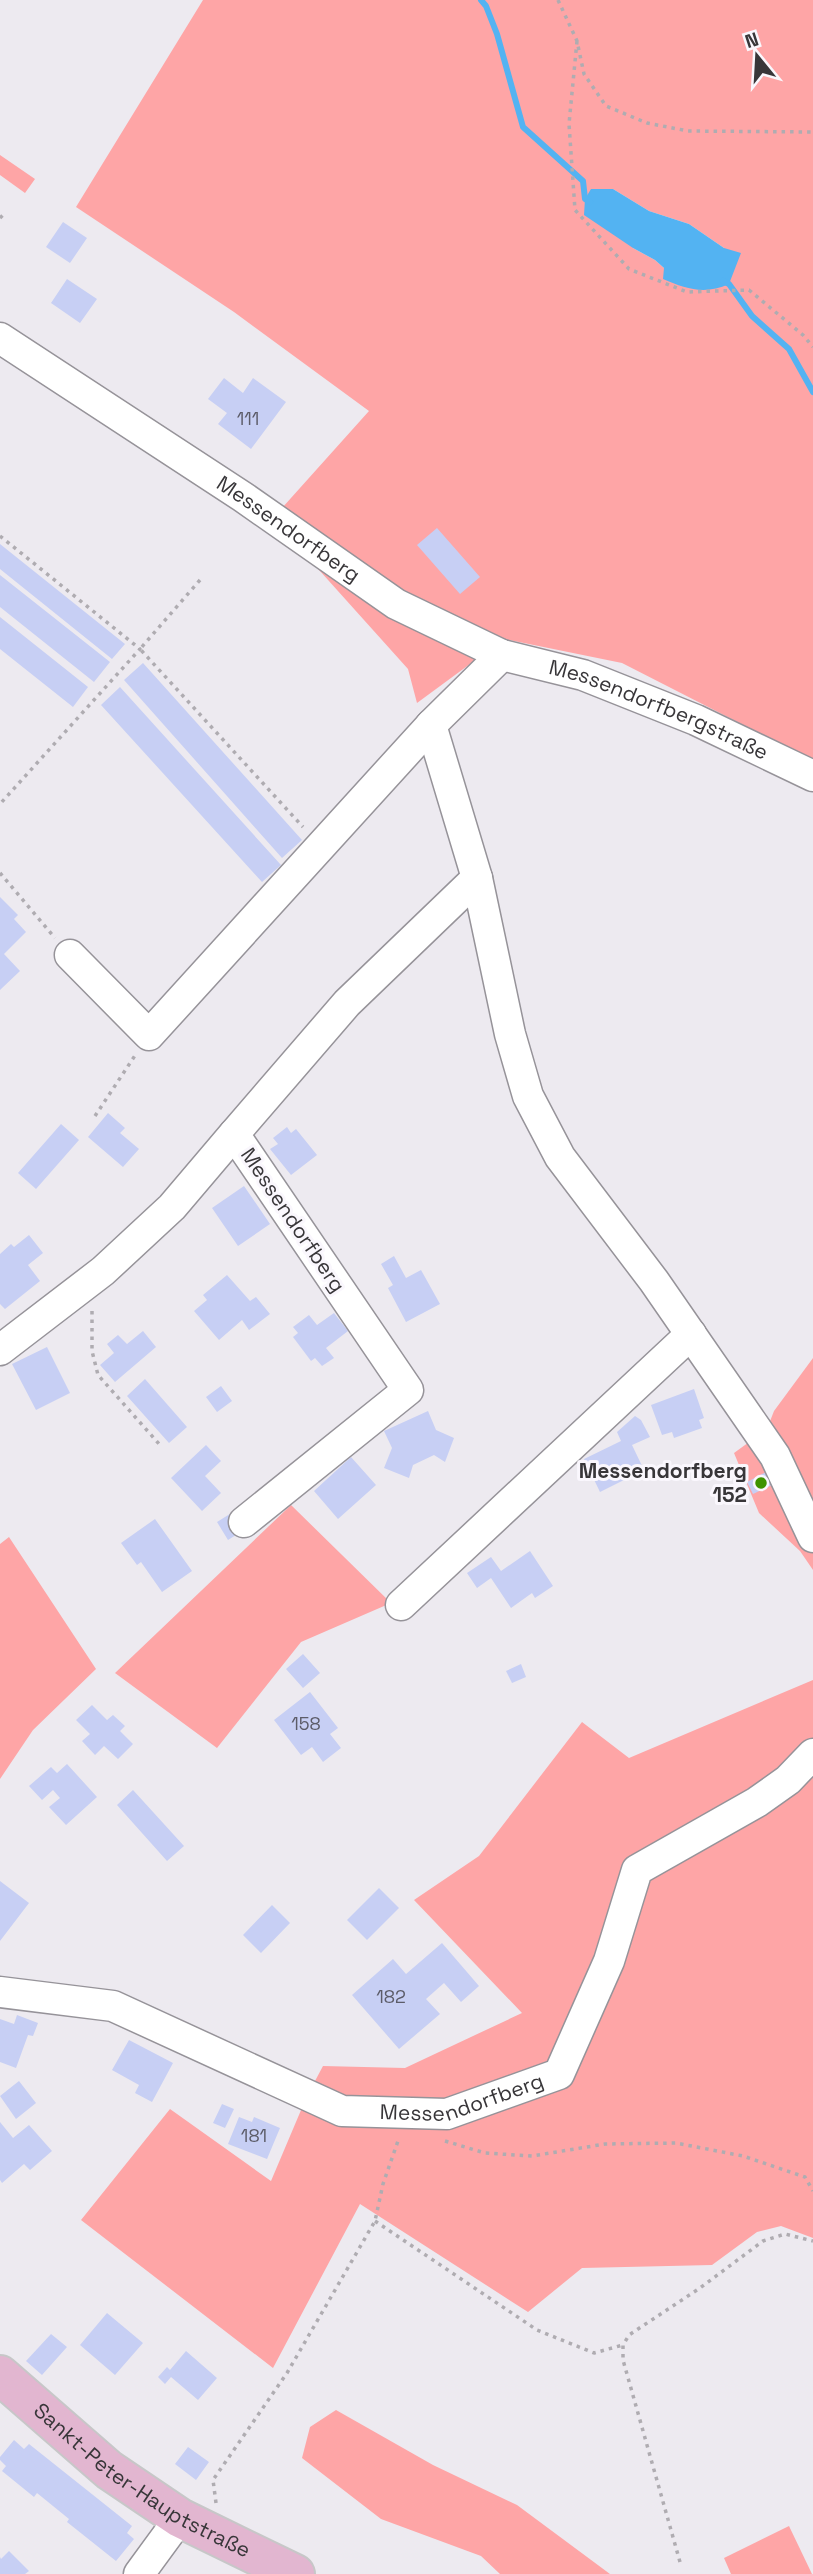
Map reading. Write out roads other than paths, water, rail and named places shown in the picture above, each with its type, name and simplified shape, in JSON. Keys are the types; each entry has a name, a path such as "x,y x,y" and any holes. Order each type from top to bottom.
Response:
{"main road":[{"name":"Sankt-Peter-Hauptstraße","path":"0,2375 109,2470 180,2518 295,2574"}],"street":[{"name":"Messendorfberg","path":"0,338 243,497 396,604 502,655"},
{"path":"70,955 149,1035 431,725 502,655"},
{"name":"Messendorfbergstraße","path":"502,655 583,675 696,720 813,776"},
{"path":"431,725 477,878 510,1034 528,1096 560,1157 691,1334 775,1456 813,1537"},
{"name":"Messendorfberg","path":"244,1522 408,1390 234,1134 347,1003 477,878"},
{"path":"0,1350 103,1271 172,1207 234,1134"},
{"path":"401,1605 691,1334"},
{"name":"Messendorfberg","path":"0,1992 113,2006 342,2111 447,2114 559,2074 608,1961 636,1870 757,1802 788,1780 813,1754"},
{"path":"139,2574 180,2518"}],"water":[{"path":"591,189 613,189 649,211 689,224 724,248 741,253 729,284 704,290 680,286 663,279 664,268 655,260 584,215 585,199"}],"waterway":[{"path":"481,0 497,34 523,127 583,181 585,199 590,202"},
{"path":"723,281 729,284 752,316 789,349 813,392"}],"place":[{"name":"Messendorfberg 152","path":"761,1483"}]}
